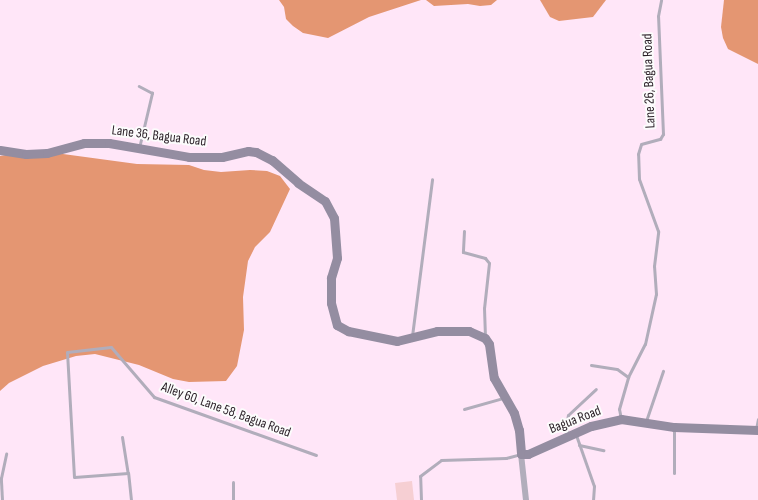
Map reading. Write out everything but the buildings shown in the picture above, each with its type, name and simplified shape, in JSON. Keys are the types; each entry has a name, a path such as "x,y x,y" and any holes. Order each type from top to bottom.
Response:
{"street":[{"name":"Lane 36, Bagua Road","path":"0,150 26,154 47,153 84,143 109,143 190,157 222,156 248,151 256,152 272,160 298,183 325,201 334,218 337,251 331,278 331,303 337,325 348,331 378,339 397,341 437,331 469,330 485,338"},
{"path":"485,338 489,344 494,378 514,414 519,430 526,500"},
{"name":"Bagua Road","path":"521,454 528,454 572,434 621,418 646,421 674,427 757,430"}],"lane":[{"name":"Lane 26, Bagua Road","path":"621,418 619,409 628,377 645,344 656,294 654,266 658,231 639,179 638,154 641,144 660,139 663,134 658,16 661,0"},
{"path":"139,86 152,93 139,148"},
{"path":"412,338 432,179"},
{"path":"464,230 463,252 485,258 489,263 484,308 485,338"},
{"name":"Alley 60, Lane 58, Bagua Road","path":"128,473 74,477 67,352 111,347 154,397 316,455"},
{"path":"591,365 617,369 628,377"},
{"path":"646,421 663,371"},
{"path":"593,500 594,486 579,445 566,427 568,415 596,389"},
{"path":"464,408 504,398"},
{"path":"757,430 758,419"},
{"path":"674,427 674,473"},
{"path":"122,437 128,473 130,500"},
{"path":"579,445 603,450"},
{"path":"2,500 1,478 6,454"},
{"path":"421,500 420,476 441,460 506,458 521,454"},
{"path":"233,482 234,500"}],"shaded area":[{"path":"279,0 421,0 369,17 328,38 303,33 293,26 286,19 284,7"},
{"path":"426,0 497,0 491,5 480,6 468,4 434,6"},
{"path":"540,0 606,0 593,17 559,21 550,17"},
{"path":"724,0 758,0 758,64 728,49 723,38 721,27"},
{"path":"17,153 63,154 137,164 189,165 204,170 221,172 250,170 267,171 280,176 290,189 270,232 255,247 248,261 243,297 244,330 237,366 226,381 189,382 173,379 139,365 95,354 76,356 43,366 9,383 0,391 0,156"}]}
